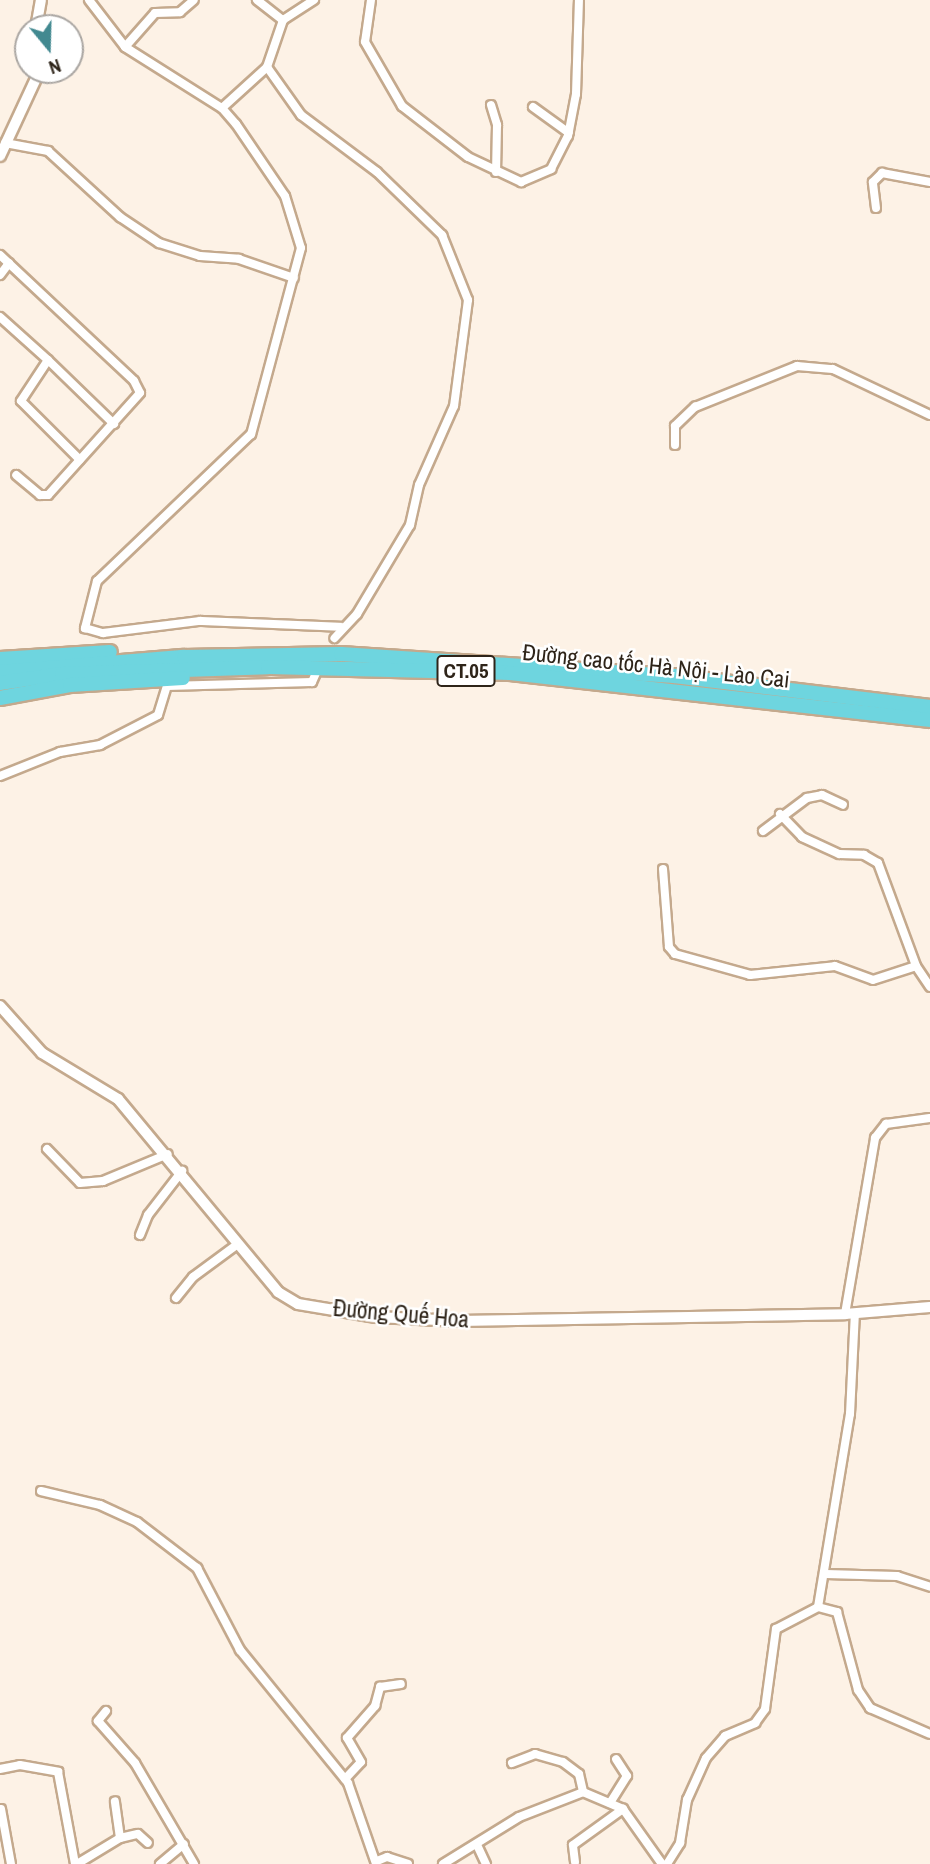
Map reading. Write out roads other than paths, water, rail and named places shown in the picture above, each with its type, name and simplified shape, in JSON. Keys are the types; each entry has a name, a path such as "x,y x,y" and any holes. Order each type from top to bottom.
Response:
{"highway":[{"path":"0,659 88,652 184,657"},
{"name":"Đường cao tốc Hà Nội - Lào Cai","path":"0,671 184,657 302,653 510,662 930,707"},
{"path":"0,698 70,685 268,667"},
{"name":"Đường cao tốc Hà Nội - Lào Cai","path":"0,683 100,672 268,667 510,673 930,720"}],"street":[{"path":"89,0 125,47 222,108 285,196 301,244 250,436 97,581 85,625 94,634 200,621 341,627"},
{"path":"125,47 157,12 177,13 194,0"},
{"path":"257,0 283,20"},
{"path":"222,108 267,67 283,20 314,0"},
{"path":"371,0 365,42 395,98 422,126 496,172 521,182 540,177 554,164 569,133 576,94 579,0"},
{"path":"267,67 301,115 377,172 442,235 468,300 454,406 419,485 410,525 357,614 341,627 335,638"},
{"path":"0,156 33,84"},
{"path":"491,105 497,125 496,172"},
{"path":"533,107 569,133"},
{"path":"5,143 48,150 120,217 159,243 195,255 243,260 294,278"},
{"path":"876,208 873,181 882,173 930,181"},
{"path":"0,255 136,384 138,399 44,496 16,475"},
{"path":"0,275 9,263"},
{"path":"0,317 114,424"},
{"path":"48,360 21,401 80,460"},
{"path":"676,445 675,426 695,407 797,366 833,369 930,415"},
{"path":"0,776 60,752 100,745 158,715 167,686 312,682 320,666"},
{"path":"763,831 780,814 815,796 843,804"},
{"path":"780,814 802,837 839,854 864,855 878,863 916,966 930,987"},
{"path":"663,869 669,947 675,954 750,975 835,966 873,980 916,966"},
{"name":"Đường Quế Hoa","path":"0,1006 34,1046 113,1095 168,1154 238,1244 287,1299 376,1317 459,1321 850,1314 930,1307"},
{"path":"818,1607 826,1574 850,1414 850,1314 874,1138 886,1124 930,1118"},
{"path":"47,1149 80,1183 103,1181 168,1154"},
{"path":"140,1235 148,1215 182,1171"},
{"path":"176,1298 193,1277 238,1244"},
{"path":"41,1491 100,1505 137,1522 192,1563 238,1637 240,1650 345,1779 377,1863 387,1857 408,1864"},
{"path":"826,1574 897,1576 930,1587"},
{"path":"443,1864 478,1847 519,1817 583,1793 623,1809 665,1864 680,1843 687,1800 706,1758 725,1736 755,1723 765,1709 776,1629 818,1607 837,1612 858,1689 870,1708 930,1734"},
{"path":"345,1779 361,1762 346,1738 375,1706 380,1686 401,1684"},
{"path":"106,1711 98,1721 135,1763 194,1864"},
{"path":"512,1763 535,1754 563,1762 579,1774 583,1793"},
{"path":"610,1803 627,1776 616,1759"},
{"path":"0,1769 20,1765 58,1772 76,1864 120,1838 138,1834 148,1843"},
{"path":"115,1801 120,1838"},
{"path":"1,1809 11,1864"},
{"path":"575,1862 573,1845 623,1809"},
{"path":"160,1864 184,1844"},
{"path":"478,1847 486,1864"}]}
